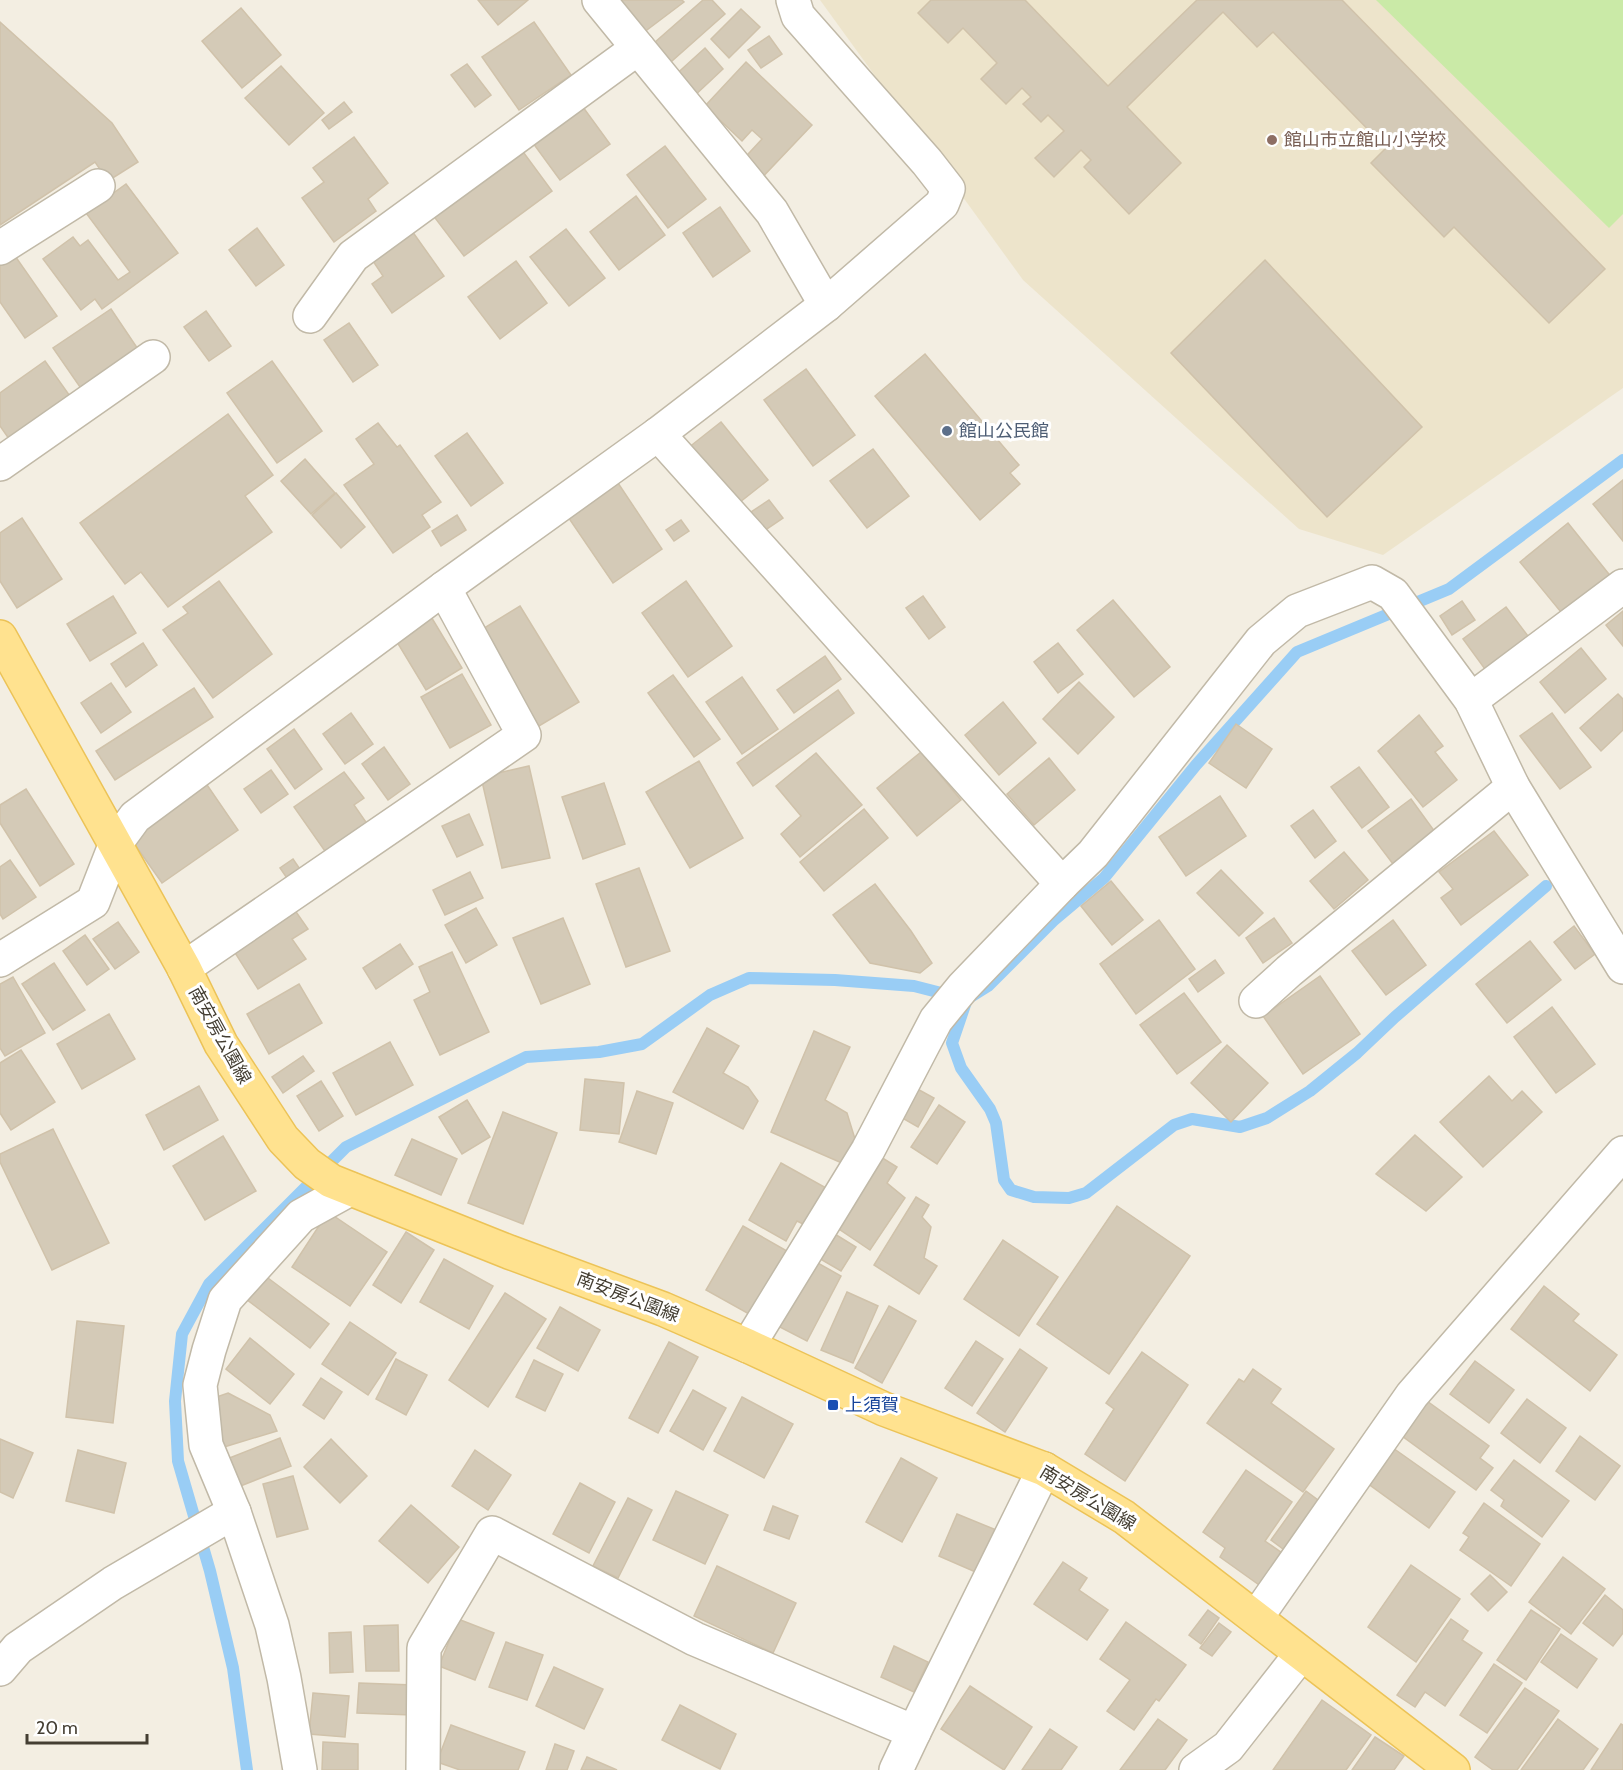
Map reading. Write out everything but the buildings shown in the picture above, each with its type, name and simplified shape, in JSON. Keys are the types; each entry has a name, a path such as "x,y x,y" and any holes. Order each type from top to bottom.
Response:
{"main road":[{"name":"南安房公園線","path":"0,637 184,968 221,1044 283,1139 329,1178 509,1252 663,1309 884,1409 1044,1469 1124,1517 1453,1770"}],"street":[{"path":"599,0 772,212 826,305"},
{"path":"0,960 93,902 116,843 135,817 444,588 658,434 826,305 942,204 948,189 927,162 798,16 794,0"},
{"path":"310,316 353,256 638,48"},
{"path":"0,248 98,186"},
{"path":"0,464 153,357"},
{"path":"658,434 1062,884"},
{"path":"748,1346 868,1150 936,1020 963,987 1093,854 1261,641 1297,611 1372,582 1393,594 1471,700 1512,787 1623,967"},
{"path":"1471,700 1623,586"},
{"path":"184,968 524,735 444,588"},
{"path":"1256,1001 1512,787"},
{"path":"1256,1618 1412,1395 1623,1153"},
{"path":"300,1770 272,1625 225,1517 206,1445 200,1385 208,1350 225,1300 301,1216 329,1178"},
{"path":"896,1770 1044,1469"},
{"path":"0,1669 18,1648 113,1583 225,1517"},
{"path":"423,1770 424,1648 492,1533 695,1639 914,1732"},
{"path":"1196,1770 1228,1747 1302,1654"}],"shaded area":[{"name":"館山市立館山小学校","path":"820,0 1623,0 1623,388 1383,555 1299,529 1023,280"}],"green space":[{"path":"1376,0 1623,0 1623,214 1609,228"}],"waterway":[{"path":"972,996 988,986 1053,921 1104,878 1196,765 1297,652 1449,589 1623,460"},
{"path":"967,999 952,1043 961,1068 990,1109 996,1123 1004,1180 1011,1190 1034,1197 1069,1198 1086,1193 1174,1125 1192,1119 1240,1127 1267,1118 1310,1091 1357,1053 1395,1017 1546,886"},
{"path":"247,1770 233,1668 210,1571 178,1461 175,1401 182,1334 209,1284 346,1147 526,1057 599,1052 642,1044 710,995 749,978 835,980 914,986 953,996"}],"place":[{"name":"館山市立館山小学校","path":"1272,140"},
{"name":"館山公民館","path":"947,431"},
{"name":"上須賀","path":"833,1405"}]}
